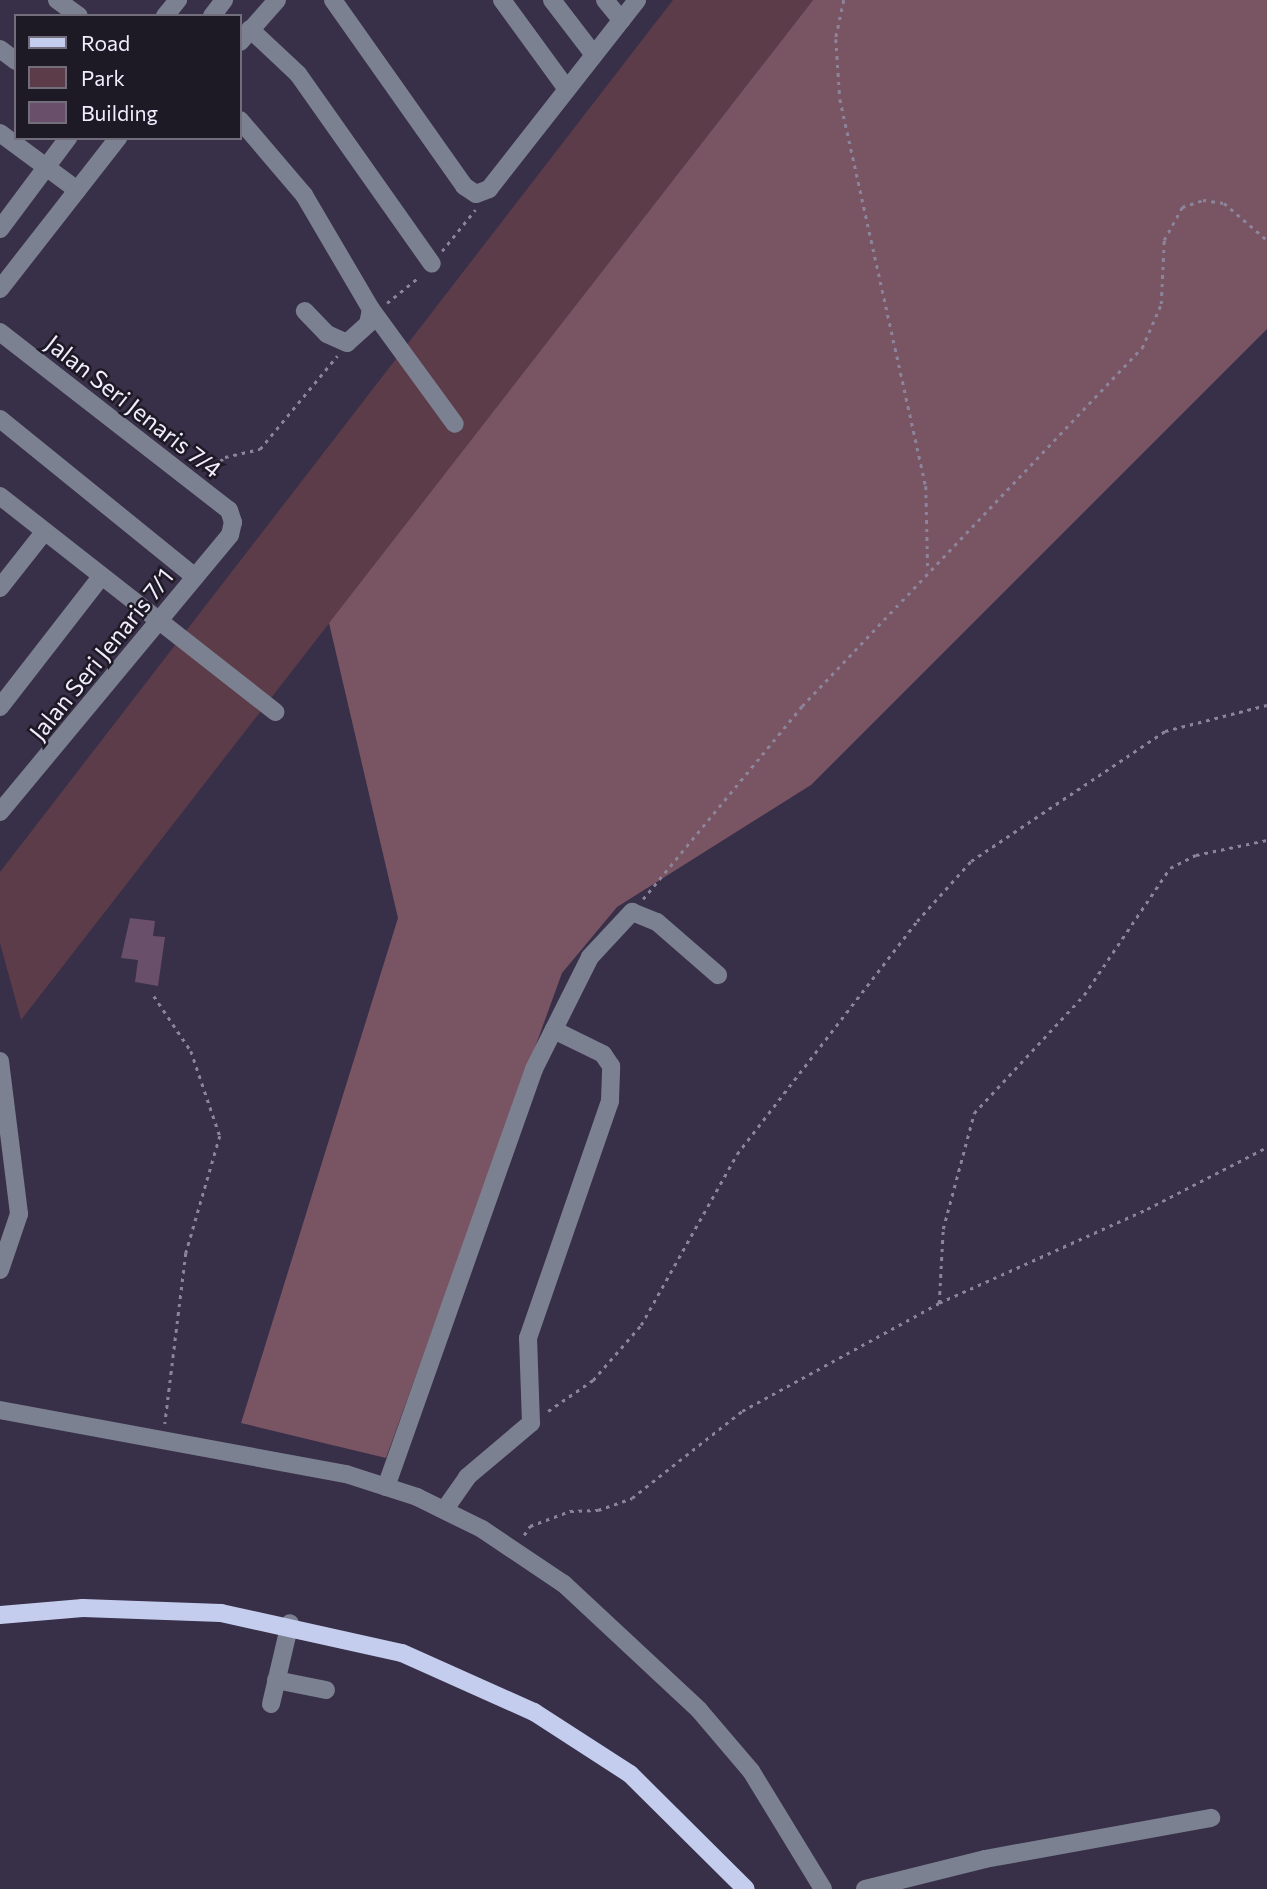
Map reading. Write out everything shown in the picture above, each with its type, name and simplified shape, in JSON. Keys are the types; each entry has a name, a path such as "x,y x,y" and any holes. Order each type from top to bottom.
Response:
{"main road":[{"path":"0,1615 158,1608 290,1623 401,1653 534,1712 630,1774 746,1889"}],"street":[{"path":"57,0 76,14"},
{"path":"277,0 245,35 298,74 432,264"},
{"path":"333,0 464,186 476,194 489,190 637,0"},
{"path":"502,0 567,89"},
{"path":"552,0 594,55"},
{"path":"605,0 621,20"},
{"path":"242,122 304,195 371,309 455,425"},
{"path":"0,133 77,190"},
{"path":"0,229 66,140"},
{"path":"0,289 116,140"},
{"path":"305,310 327,334 347,343 368,324 371,309"},
{"name":"Jalan Seri Jenaris 7/4","path":"3,340 229,510 233,522"},
{"path":"0,419 195,577"},
{"path":"0,496 100,578 275,712"},
{"name":"Jalan Seri Jenaris 7/1","path":"0,812 230,534 233,522"},
{"path":"0,588 44,532"},
{"path":"0,707 100,578"},
{"path":"386,1487 527,1086 590,957 632,912 657,922 718,975"},
{"path":"445,1509 467,1476 531,1423 528,1338 614,1083 603,1054 554,1030"},
{"path":"0,1060 19,1214 0,1270"},
{"path":"0,1410 162,1436 386,1487 445,1509 514,1550 650,1658 751,1771 823,1889"},
{"path":"271,1704 290,1623"},
{"path":"276,1680 326,1690"},
{"path":"865,1889 985,1859 1211,1818"}],"path":[{"path":"844,0 836,39 840,99 926,486 928,571"},
{"path":"632,912 802,706 1142,348 1161,304 1164,240 1182,207 1203,200 1224,203 1267,240"},
{"path":"196,485 210,464 260,449 277,434 347,343"},
{"path":"531,1423 593,1380 641,1325 737,1154 917,921 971,861 1165,731 1267,705"},
{"path":"939,1303 943,1229 974,1113 1084,995 1170,868 1196,855 1267,840"},
{"path":"154,996 191,1051 220,1136 186,1253 162,1436"},
{"path":"514,1550 530,1526 632,1498 742,1411 939,1303 1267,1147"}],"green space":[{"path":"673,0 813,0 21,1020 0,943 0,872"}],"shaded area":[{"path":"813,0 1267,0 1267,329 811,785 617,907 562,973 386,1458 241,1423 398,918 329,623"}],"building":[{"path":"130,918 155,921 153,936 165,937 158,986 135,982 138,960 121,958"}]}
